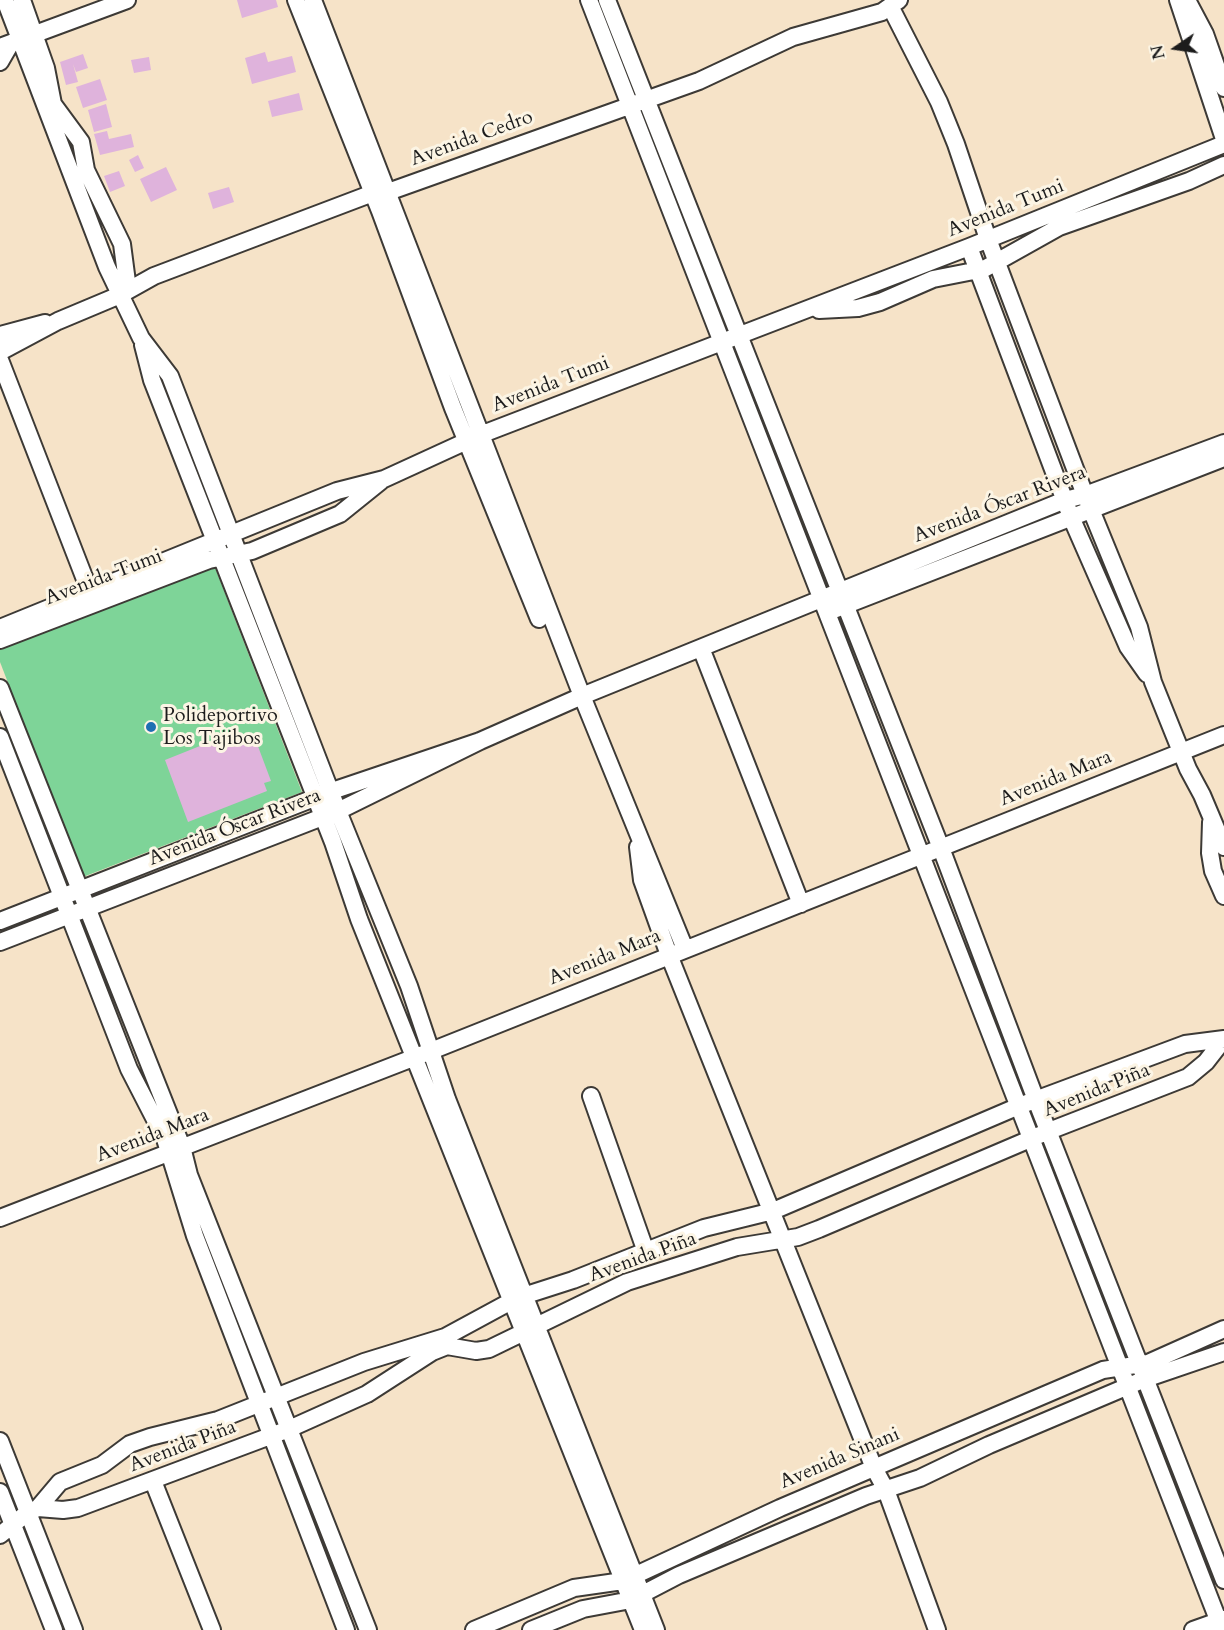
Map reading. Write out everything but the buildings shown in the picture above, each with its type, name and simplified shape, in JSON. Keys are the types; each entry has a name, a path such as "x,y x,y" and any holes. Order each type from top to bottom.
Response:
{"street":[{"path":"5,0 16,41 46,68 53,104 81,142 86,170 122,244 127,282 120,295 141,338 152,380 220,558 315,797 330,814 409,986 423,1054 636,1596 656,1630"},
{"path":"0,62 16,41 22,0"},
{"path":"16,41 127,0"},
{"path":"296,0 380,192"},
{"path":"313,0 380,192 474,438 577,698 637,830 642,880 677,952 773,1211 874,1468 886,1490 937,1630"},
{"path":"590,0 638,101"},
{"path":"607,0 638,101 730,339 825,606 1120,1367 1222,1623 1193,1630"},
{"path":"1178,0 1224,139"},
{"path":"1186,0 1204,34 1224,88"},
{"path":"895,4 939,102 988,239 1088,502 1139,627 1153,682 1180,751 1224,847"},
{"name":"Avenida Cedro","path":"0,352 58,321 120,295 154,276 380,192 699,81 794,37 895,4"},
{"name":"Avenida Tumi","path":"0,640 231,533 337,491 384,478 474,438 969,247 1224,144"},
{"name":"Avenida Tumi","path":"803,311 858,308 880,302 933,279 978,270 997,263 1059,226 1189,181 1224,165"},
{"path":"969,247 1071,517 1128,647 1153,682"},
{"name":"Avenida Cedro","path":"0,335 21,327 58,321"},
{"path":"141,338 170,375 332,791 330,814"},
{"path":"730,339 842,598 1224,1580"},
{"path":"0,360 92,598"},
{"name":"Avenida Óscar Rivera","path":"842,598 1071,517 1088,502 1224,443"},
{"name":"Avenida Óscar Rivera","path":"0,942 330,814 480,741 577,698 793,611 825,606 1065,500 1088,502 1224,458"},
{"name":"Avenida Tumi","path":"0,628 220,558 240,555 340,514 384,478"},
{"path":"701,648 801,904"},
{"path":"0,688 89,908 176,1150 195,1236 346,1630"},
{"name":"Avenida Mara","path":"0,1218 423,1054 1224,735"},
{"path":"0,737 129,1069 165,1139 176,1150 189,1175 368,1630"},
{"name":"Avenida Óscar Rivera","path":"0,921 315,797 480,741"},
{"path":"1211,815 1210,853 1224,896"},
{"name":"Avenida Piña","path":"6,1531 33,1510 60,1482 102,1465 130,1444 218,1420 374,1359 445,1337 517,1298 573,1281 704,1228 773,1211 1036,1100 1185,1044 1224,1039"},
{"name":"Avenida Piña","path":"33,1510 78,1508 289,1429 367,1394 432,1352 447,1346 476,1351 489,1349 627,1282 737,1247 784,1239 819,1229 1049,1131 1188,1077 1206,1062 1224,1039"},
{"path":"591,1096 646,1252"},
{"name":"Avenida Sinani","path":"531,1630 583,1609 636,1596 832,1510 886,1490 1128,1387 1142,1372 1224,1329"},
{"name":"Avenida Sinani","path":"474,1630 574,1588 629,1578 780,1508 1103,1370 1120,1367 1142,1372 1224,1352"},
{"path":"0,1442 33,1510 74,1630"},
{"path":"153,1481 212,1630"},
{"path":"0,1492 6,1531 54,1630"},
{"path":"636,1596 643,1630"}],"green space":[{"name":"Polideportivo Los Tajibos","path":"214,565 302,792 83,877 0,662 0,648"}],"place":[{"name":"Polideportivo Los Tajibos","path":"151,727"}]}
